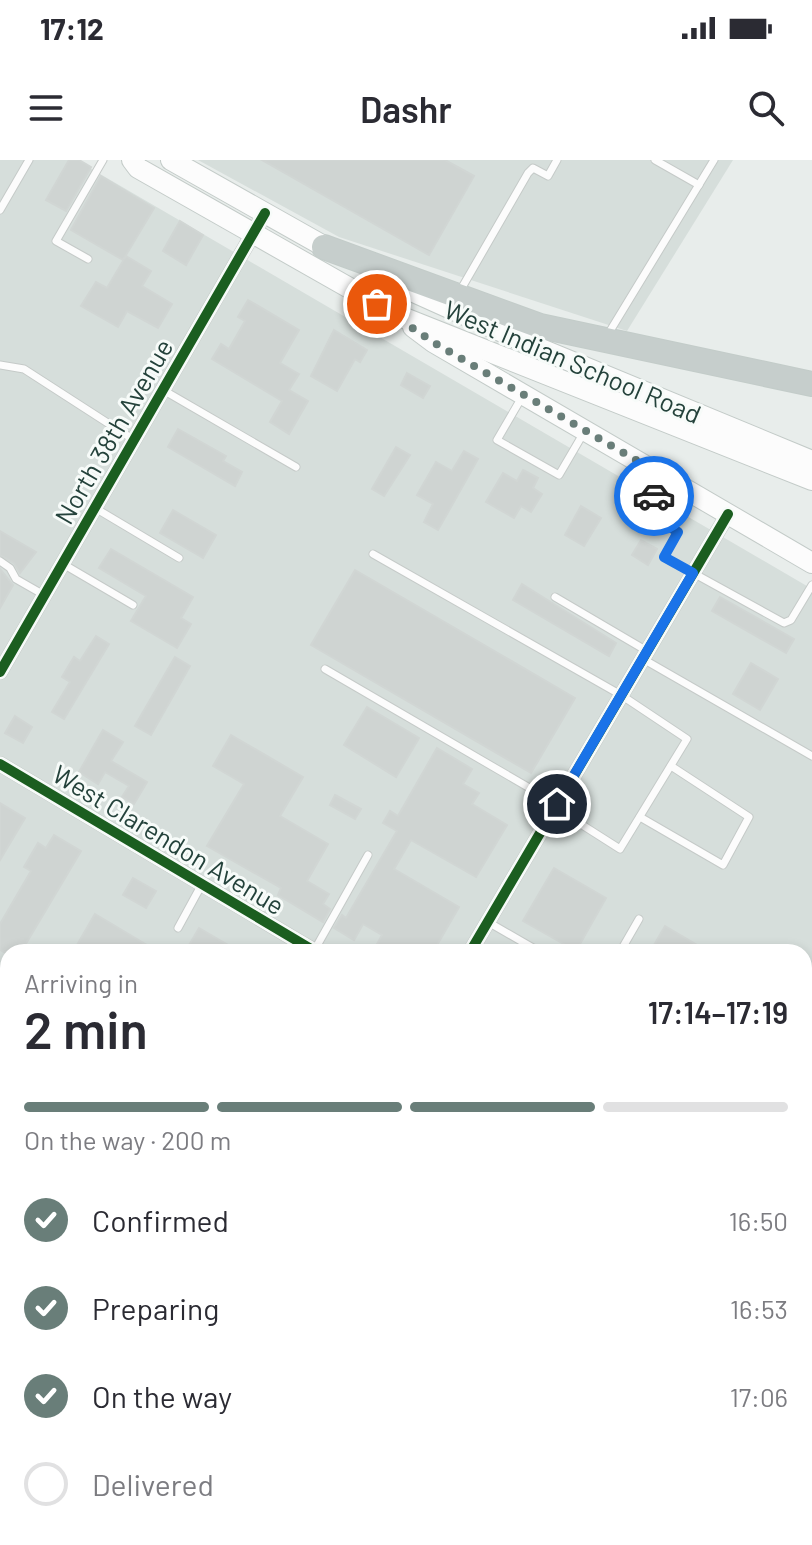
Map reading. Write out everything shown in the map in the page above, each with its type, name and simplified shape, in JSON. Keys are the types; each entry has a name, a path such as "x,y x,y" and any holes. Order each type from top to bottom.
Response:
{"highway":[{"path":"324,247 540,326 812,384"}],"main road":[{"name":"West Indian School Road","path":"132,160 138,168 397,315 812,480"},
{"name":"West Indian School Road","path":"171,160 324,247 421,297 812,461"},
{"path":"397,315 433,342 812,563"}],"street":[{"name":"North 38th Avenue","path":"0,672 265,213"},
{"path":"475,944 728,514"},
{"name":"West Clarendon Avenue","path":"0,764 303,944"}],"lane":[{"path":"0,210 29,160"},
{"path":"88,259 56,241 103,160"},
{"path":"457,297 528,173 533,168 548,176 557,160"},
{"path":"655,160 699,185"},
{"path":"604,341 714,160"},
{"path":"0,365 24,369 134,440"},
{"path":"163,390 296,467"},
{"path":"524,395 497,440 559,475 585,431"},
{"path":"665,477 645,512 678,532 664,557 784,623 791,620 812,585"},
{"path":"95,508 179,558"},
{"path":"325,669 557,804 576,821 620,849 687,739 621,695 373,554"},
{"path":"0,561 10,568 16,579 44,595"},
{"path":"63,564 133,605"},
{"path":"555,597 812,756"},
{"path":"640,817 723,865 749,817 671,766"},
{"path":"319,944 368,855"},
{"path":"178,928 202,884"},
{"path":"625,944 639,919"},
{"path":"488,922 526,944"}],"shaded area":[{"path":"0,160 76,160 812,589 812,944 0,944"},
{"path":"198,160 733,160 627,331 339,237"}],"building":[{"path":"69,160 79,160 91,167 66,211 46,200"},
{"path":"262,160 445,160 474,176 429,255"},
{"path":"101,176 154,208 123,260 71,230"},
{"path":"180,221 203,235 186,265 163,251"},
{"path":"126,256 151,271 142,286 172,304 158,328 127,311 118,327 81,306 96,282 107,288"},
{"path":"248,300 299,330 280,363 299,374 289,390 308,401 289,434 270,422 282,401 212,359 221,344 229,349 245,321 238,317"},
{"path":"334,330 367,350 360,362 355,359 337,391 311,376"},
{"path":"407,373 430,386 423,398 401,385"},
{"path":"178,429 226,456 223,461 242,472 235,486 168,447"},
{"path":"396,447 410,455 384,496 372,489"},
{"path":"464,451 478,459 438,530 424,522 433,504 417,495 436,462 452,471"},
{"path":"523,470 538,478 533,488 542,494 531,512 521,506 514,518 486,502 503,473 517,481"},
{"path":"581,506 601,518 584,546 565,535"},
{"path":"173,510 216,535 203,558 160,533"},
{"path":"0,531 36,552 20,573 14,563 0,555"},
{"path":"641,540 657,549 648,565 632,555"},
{"path":"111,549 193,597 181,618 191,624 177,648 131,621 146,596 99,568"},
{"path":"0,569 13,585 0,608"},
{"path":"355,570 575,698 531,773 311,645"},
{"path":"522,584 616,643 609,656 513,600"},
{"path":"720,597 794,639 786,653 712,611"},
{"path":"96,636 109,644 64,719 52,712 70,682 62,677 74,657 80,661"},
{"path":"175,657 190,666 151,735 135,726"},
{"path":"751,663 778,679 760,710 733,694"},
{"path":"367,707 419,738 396,777 344,745"},
{"path":"15,716 32,727 23,743 5,733"},
{"path":"103,730 123,742 111,761 147,782 134,804 122,797 129,786 105,772 98,784 79,772"},
{"path":"231,735 303,777 280,816 328,844 307,881 329,894 323,904 330,909 323,922 278,895 281,888 207,846 244,784 213,766"},
{"path":"437,748 472,769 463,784 479,793 472,804 507,825 476,877 411,840 394,869 459,907 438,944 377,944 382,935 363,924 354,940 334,928 342,915 346,918 397,831 383,823 390,811 398,816"},
{"path":"335,795 361,809 355,819 330,805"},
{"path":"0,803 25,818 0,860"},
{"path":"54,835 81,851 26,944 0,944 0,924 31,871 24,867 38,843 46,848"},
{"path":"554,868 606,898 580,944 564,944 523,921"},
{"path":"133,878 156,891 146,908 123,895"},
{"path":"95,914 145,944 78,944"},
{"path":"665,926 695,944 655,944"},
{"path":"199,928 226,944 190,944"}],"cycle path":[{"path":"0,672 265,213"},
{"path":"475,944 728,514"},
{"path":"0,764 303,944"}],"way so far":[{"path":"377,304 433,342 665,477 654,496"}],"route":[{"path":"557,804 693,573 664,557 678,532 645,512 654,496"}]}
